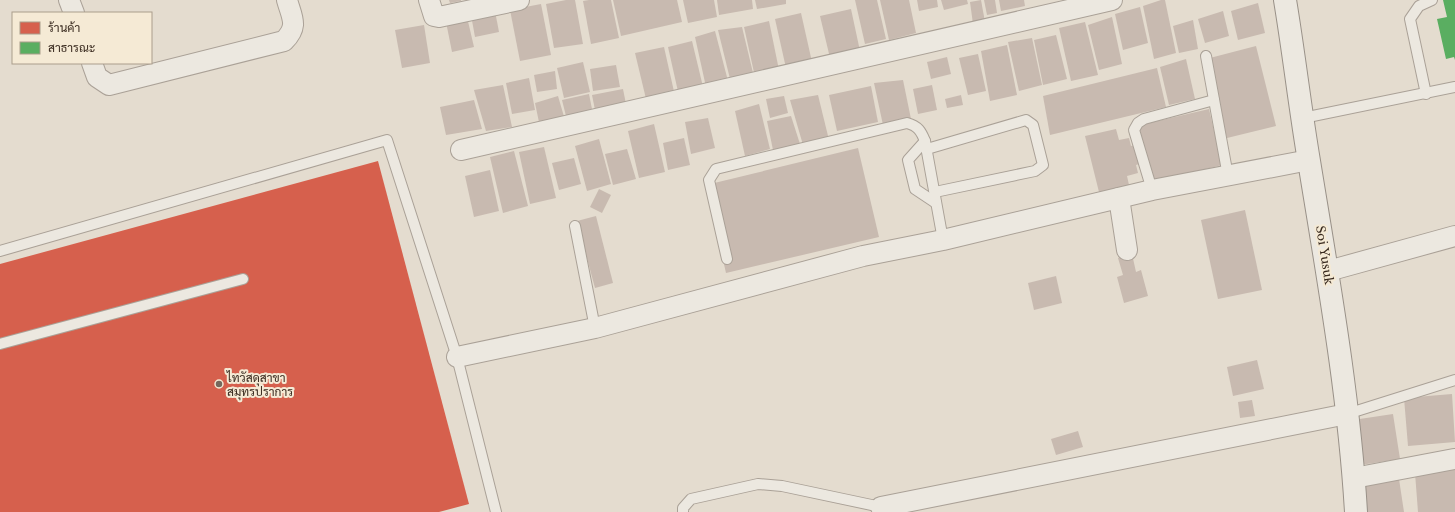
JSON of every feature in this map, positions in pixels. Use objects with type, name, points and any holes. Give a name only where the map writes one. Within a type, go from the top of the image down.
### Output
[{"type":"street","points":[[69,0],[74,12]]},
{"type":"street","points":[[92,64],[97,78],[109,85],[284,41],[291,33],[294,25],[287,0]]},
{"type":"street","points":[[429,0],[432,13],[434,16],[439,17],[519,0]]},
{"type":"street","points":[[462,150],[1112,0]]},
{"type":"street","name":"Soi Yusuk","points":[[1285,0],[1309,160],[1328,271],[1347,414],[1356,512]]},
{"type":"street","points":[[456,357],[595,328],[863,256],[943,240],[1152,190],[1309,160]]},
{"type":"street","points":[[1119,198],[1127,250]]},
{"type":"street","points":[[1328,271],[1455,236]]},
{"type":"street","points":[[881,510],[1347,414]]},
{"type":"street","points":[[1354,478],[1454,459]]},
{"type":"lane","points":[[1426,94],[1410,19],[1419,6],[1432,0]]},
{"type":"lane","points":[[1206,56],[1228,176]]},
{"type":"lane","points":[[1303,118],[1455,87]]},
{"type":"lane","points":[[1152,190],[1134,130],[1135,126],[1144,119],[1214,100]]},
{"type":"lane","points":[[935,192],[1035,171],[1043,166],[1033,125],[1026,120],[926,145],[908,160],[915,189],[936,203]]},
{"type":"lane","points":[[727,259],[709,180],[716,169],[907,123],[914,125],[921,131],[926,145],[943,240]]},
{"type":"lane","points":[[0,251],[387,140],[456,357],[496,512]]},
{"type":"lane","points":[[575,226],[595,328]]},
{"type":"lane","points":[[0,344],[243,279]]},
{"type":"lane","points":[[1347,414],[1455,380]]},
{"type":"lane","points":[[683,512],[683,508],[691,498],[758,484],[782,486],[881,510]]},
{"type":"building: ร้านค้า","name":"ไทวัสดุสาขา สมุทรปราการ","points":[[378,161],[469,504],[439,512],[0,512],[0,264]]},
{"type":"building: สาธารณะ","points":[[1443,0],[1455,0],[1455,60],[1454,57],[1446,59],[1437,19],[1447,17]]},
{"type":"building: อื่นๆ","points":[[449,0],[461,0],[461,1],[450,3]]},
{"type":"building: อื่นๆ","points":[[566,0],[575,0],[583,44],[554,48],[546,4]]},
{"type":"building: อื่นๆ","points":[[611,0],[619,38],[591,44],[583,1]]},
{"type":"building: อื่นๆ","points":[[613,0],[677,0],[682,22],[621,36]]},
{"type":"building: อื่นๆ","points":[[683,0],[714,0],[717,17],[688,23]]},
{"type":"building: อื่นๆ","points":[[717,0],[752,0],[753,9],[719,15]]},
{"type":"building: อื่นๆ","points":[[755,0],[786,0],[786,4],[757,9]]},
{"type":"building: อื่นๆ","points":[[855,0],[877,0],[886,39],[865,44]]},
{"type":"building: อื่นๆ","points":[[880,0],[909,0],[916,33],[889,40]]},
{"type":"building: อื่นๆ","points":[[917,0],[937,0],[938,7],[919,11]]},
{"type":"building: อื่นๆ","points":[[941,0],[967,0],[968,4],[944,10]]},
{"type":"building: อื่นๆ","points":[[981,0],[985,22],[973,24],[970,2]]},
{"type":"building: อื่นๆ","points":[[984,0],[995,0],[997,13],[987,15]]},
{"type":"building: อื่นๆ","points":[[999,0],[1024,0],[1025,6],[1001,11]]},
{"type":"building: อื่นๆ","points":[[1165,0],[1176,53],[1154,59],[1143,6]]},
{"type":"building: อื่นๆ","points":[[1258,3],[1265,33],[1238,40],[1231,11]]},
{"type":"building: อื่นๆ","points":[[541,4],[551,55],[520,61],[510,10]]},
{"type":"building: อื่นๆ","points":[[1140,7],[1148,43],[1123,50],[1115,14]]},
{"type":"building: อื่นๆ","points":[[851,9],[860,51],[830,58],[820,16]]},
{"type":"building: อื่นๆ","points":[[495,11],[499,32],[475,37],[471,15]]},
{"type":"building: อื่นๆ","points":[[1223,11],[1229,36],[1205,43],[1198,19]]},
{"type":"building: อื่นๆ","points":[[801,13],[812,62],[786,68],[775,19]]},
{"type":"building: อื่นๆ","points":[[467,17],[474,47],[452,52],[446,22]]},
{"type":"building: อื่นๆ","points":[[1112,17],[1122,64],[1099,70],[1088,25]]},
{"type":"building: อื่นๆ","points":[[1193,20],[1198,49],[1179,53],[1173,26]]},
{"type":"building: อื่นๆ","points":[[769,21],[779,70],[755,77],[744,27]]},
{"type":"building: อื่นๆ","points":[[1085,22],[1098,75],[1071,81],[1059,28]]},
{"type":"building: อื่นๆ","points":[[424,25],[430,63],[402,68],[395,30]]},
{"type":"building: อื่นๆ","points":[[742,27],[754,77],[731,83],[718,30]]},
{"type":"building: อื่นๆ","points":[[715,31],[728,81],[706,87],[695,37]]},
{"type":"building: อื่นๆ","points":[[1056,35],[1067,79],[1043,85],[1034,40]]},
{"type":"building: อื่นๆ","points":[[1032,38],[1042,85],[1019,91],[1008,42]]},
{"type":"building: อื่นๆ","points":[[692,41],[704,91],[679,96],[668,47]]},
{"type":"building: อื่นๆ","points":[[1007,45],[1017,95],[990,101],[981,51]]},
{"type":"building: อื่นๆ","points":[[1256,46],[1276,126],[1227,138],[1206,59]]},
{"type":"building: อื่นๆ","points":[[664,47],[675,96],[647,103],[635,53]]},
{"type":"building: อื่นๆ","points":[[978,54],[986,91],[968,95],[959,58]]},
{"type":"building: อื่นๆ","points":[[947,57],[951,74],[931,79],[927,62]]},
{"type":"building: อื่นๆ","points":[[1186,59],[1195,99],[1169,105],[1160,67]]},
{"type":"building: อื่นๆ","points":[[583,62],[590,92],[564,98],[557,68]]},
{"type":"building: อื่นๆ","points":[[616,65],[620,87],[593,91],[590,69]]},
{"type":"building: อื่นๆ","points":[[1157,68],[1166,107],[1050,135],[1043,96]]},
{"type":"building: อื่นๆ","points":[[555,71],[557,89],[537,92],[534,75]]},
{"type":"building: อื่นๆ","points":[[529,78],[535,110],[512,114],[506,83]]},
{"type":"building: อื่นๆ","points":[[903,80],[911,119],[883,125],[874,83]]},
{"type":"building: อื่นๆ","points":[[503,85],[512,127],[486,131],[474,90]]},
{"type":"building: อื่นๆ","points":[[932,85],[937,110],[918,114],[913,89]]},
{"type":"building: อื่นๆ","points":[[871,86],[878,122],[837,131],[829,95]]},
{"type":"building: อื่นๆ","points":[[623,89],[627,109],[596,115],[592,95]]},
{"type":"building: อื่นๆ","points":[[589,94],[593,114],[567,120],[562,100]]},
{"type":"building: อื่นๆ","points":[[818,95],[829,140],[803,145],[790,100]]},
{"type":"building: อื่นๆ","points":[[961,95],[963,105],[947,108],[945,99]]},
{"type":"building: อื่นๆ","points":[[558,96],[565,120],[540,127],[535,103]]},
{"type":"building: อื่นๆ","points":[[784,96],[788,113],[770,118],[766,99]]},
{"type":"building: อื่นๆ","points":[[474,100],[482,129],[446,135],[440,107]]},
{"type":"building: อื่นๆ","points":[[759,104],[770,149],[745,156],[735,111]]},
{"type":"building: อื่นๆ","points":[[1209,109],[1222,165],[1146,184],[1132,127]]},
{"type":"building: อื่นๆ","points":[[791,116],[800,144],[773,150],[767,121]]},
{"type":"building: อื่นๆ","points":[[708,118],[715,148],[691,154],[685,122]]},
{"type":"building: อื่นๆ","points":[[654,124],[665,172],[639,178],[628,131]]},
{"type":"building: อื่นๆ","points":[[1116,129],[1119,140],[1129,138],[1131,146],[1135,145],[1139,164],[1136,165],[1138,173],[1127,176],[1129,185],[1099,192],[1085,136]]},
{"type":"building: อื่นๆ","points":[[684,138],[690,165],[668,170],[663,143]]},
{"type":"building: อื่นๆ","points":[[599,139],[611,184],[587,191],[575,146]]},
{"type":"building: อื่นๆ","points":[[544,147],[556,198],[530,204],[519,152]]},
{"type":"building: อื่นๆ","points":[[858,148],[879,237],[726,273],[706,185]]},
{"type":"building: อื่นๆ","points":[[627,149],[636,179],[613,185],[605,154]]},
{"type":"building: อื่นๆ","points":[[514,151],[528,206],[503,213],[490,157]]},
{"type":"building: อื่นๆ","points":[[574,158],[581,184],[559,190],[552,163]]},
{"type":"building: อื่นๆ","points":[[490,170],[499,211],[474,217],[465,176]]},
{"type":"building: อื่นๆ","points":[[599,189],[611,195],[602,213],[590,207]]},
{"type":"building: อื่นๆ","points":[[1245,210],[1262,290],[1218,299],[1201,220]]},
{"type":"building: อื่นๆ","points":[[596,216],[613,283],[595,288],[577,221]]},
{"type":"building: อื่นๆ","points":[[1132,254],[1136,272],[1141,270],[1148,296],[1124,303],[1117,277],[1123,275],[1118,258]]},
{"type":"building: อื่นๆ","points":[[1056,276],[1062,303],[1034,310],[1028,283]]},
{"type":"building: อื่นๆ","points":[[1257,360],[1264,389],[1233,396],[1227,367]]},
{"type":"building: อื่นๆ","points":[[1452,394],[1455,442],[1408,446],[1404,398]]},
{"type":"building: อื่นๆ","points":[[1252,400],[1255,416],[1240,418],[1238,402]]},
{"type":"building: อื่นๆ","points":[[1393,414],[1400,459],[1360,465],[1353,420]]},
{"type":"building: อื่นๆ","points":[[1078,431],[1083,447],[1056,455],[1051,439]]},
{"type":"building: อื่นๆ","points":[[1455,468],[1455,512],[1418,512],[1415,473]]},
{"type":"building: อื่นๆ","points":[[1399,479],[1404,512],[1361,512],[1357,485]]},
{"type":"place","name":"ไทวัสดุสาขา สมุทรปราการ","points":[[219,384]]}]
